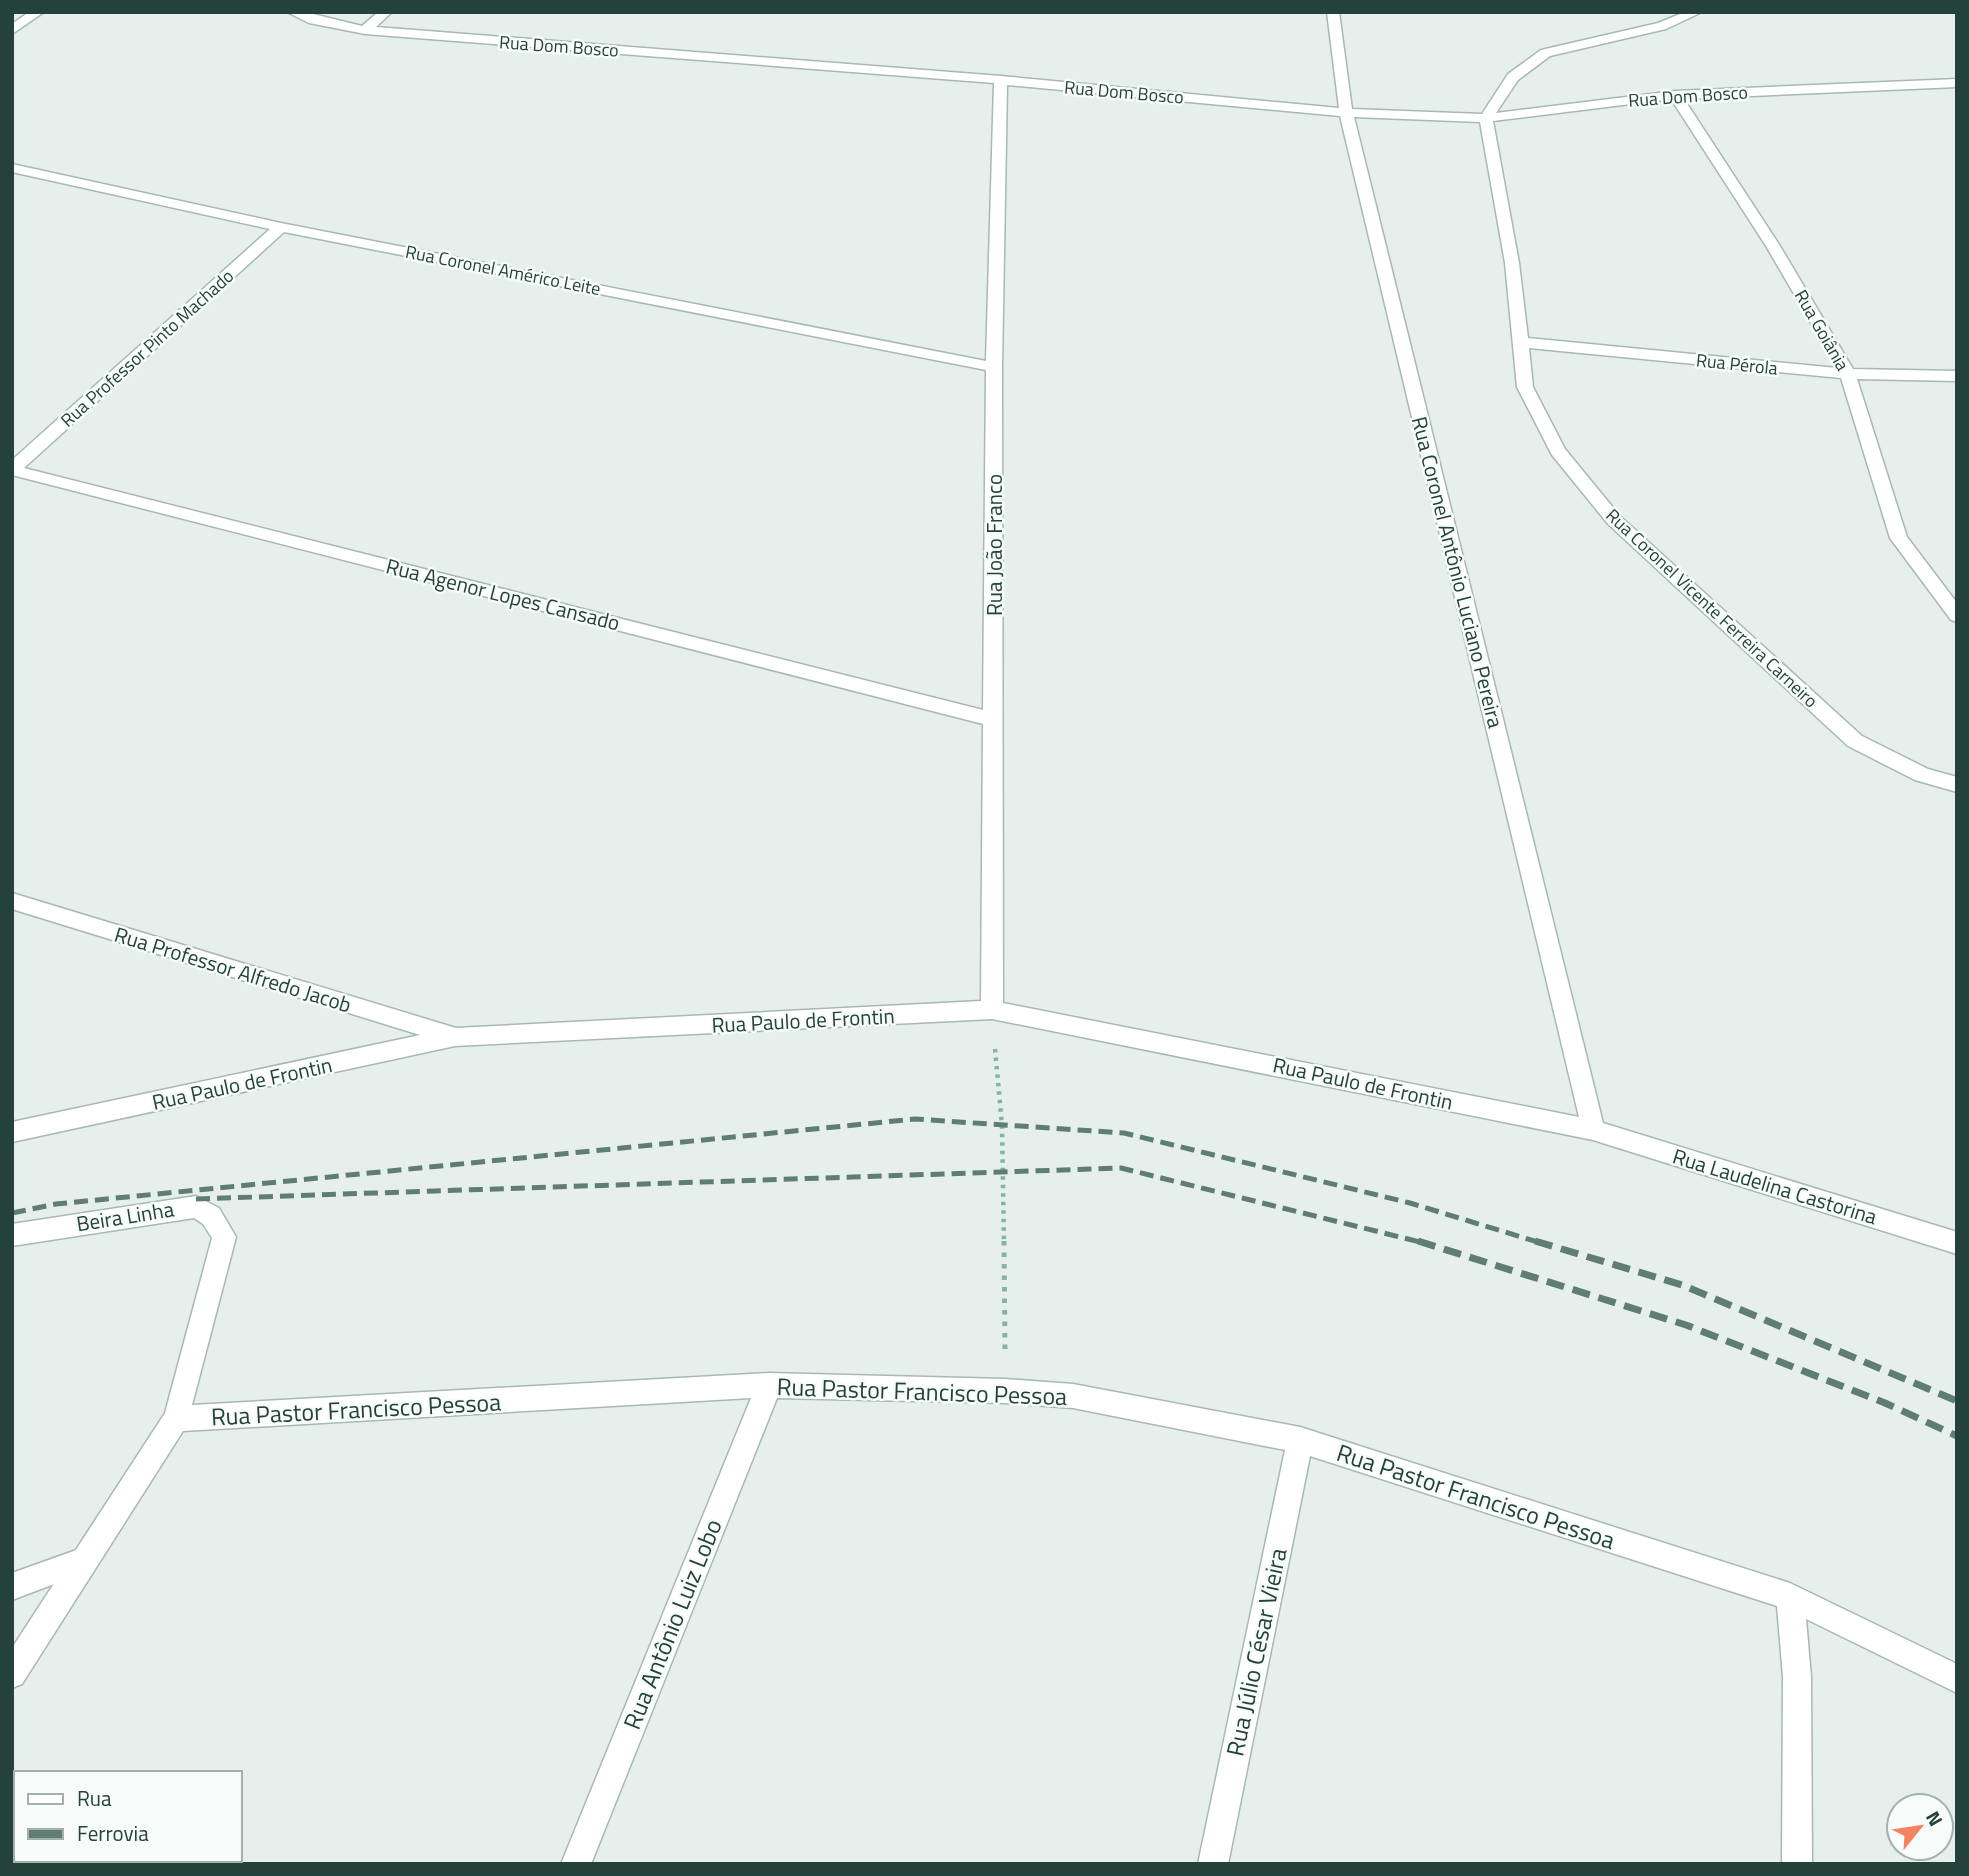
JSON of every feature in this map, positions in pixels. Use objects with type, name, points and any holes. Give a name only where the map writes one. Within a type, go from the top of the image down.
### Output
[{"type":"street","points":[[12,30],[38,12]]},
{"type":"street","name":"Rua Dom Bosco","points":[[293,12],[313,20],[365,30],[1001,80],[1346,113],[1486,118],[1675,94],[1957,83]]},
{"type":"street","points":[[365,30],[386,12]]},
{"type":"street","name":"Rua Coronel Antônio Luciano Pereira","points":[[1333,12],[1346,113],[1593,1130]]},
{"type":"street","points":[[1486,118],[1513,77],[1546,53],[1662,26],[1696,12]]},
{"type":"street","name":"Rua João Franco","points":[[992,1010],[994,367],[1001,80]]},
{"type":"street","name":"Rua Goiânia","points":[[1675,94],[1773,246],[1848,374],[1899,538],[1957,616]]},
{"type":"street","name":"Rua Coronel Vicente Ferreira Carneiro","points":[[1486,118],[1512,263],[1518,342],[1525,387],[1558,451],[1614,520],[1855,741],[1922,775],[1957,785]]},
{"type":"street","name":"Rua Coronel Américo Leite","points":[[12,168],[281,227],[994,367]]},
{"type":"street","name":"Rua Professor Pinto Machado","points":[[12,470],[281,227]]},
{"type":"street","name":"Rua Pérola","points":[[1518,342],[1848,374],[1957,376]]},
{"type":"street","name":"Rua Agenor Lopes Cansado","points":[[12,470],[993,719]]},
{"type":"street","name":"Rua Professor Alfredo Jacob","points":[[12,901],[455,1037]]},
{"type":"street","name":"Rua Paulo de Frontin","points":[[12,1132],[455,1037],[992,1010],[1115,1032],[1593,1130]]},
{"type":"street","name":"Rua Laudelina Castorina","points":[[1593,1130],[1957,1243]]},
{"type":"street","name":"Beira Linha","points":[[12,1235],[196,1207],[211,1216],[224,1237],[176,1419]]},
{"type":"street","name":"Rua Pastor Francisco Pessoa","points":[[176,1419],[769,1385],[1005,1391],[1073,1396],[1300,1440],[1790,1597],[1957,1679]]},
{"type":"street","name":"Rua Antônio Luiz Lobo","points":[[576,1864],[769,1385]]},
{"type":"street","points":[[12,1674],[82,1561],[176,1419]]},
{"type":"street","name":"Rua Júlio César Vieira","points":[[1213,1864],[1300,1440]]},
{"type":"street","points":[[12,1587],[82,1561]]},
{"type":"street","points":[[1790,1597],[1797,1677],[1797,1864]]},
{"type":"path","points":[[997,1072],[1004,1173],[1005,1391]]},
{"type":"railway","points":[[12,1213],[56,1204],[915,1119],[1124,1133],[1410,1203],[1541,1243]]},
{"type":"railway","points":[[196,1199],[1121,1168],[1424,1243]]},
{"type":"railway","points":[[1418,1241],[1686,1325],[1885,1403],[1957,1436]]},
{"type":"railway","points":[[1535,1241],[1682,1285],[1957,1401]]}]
